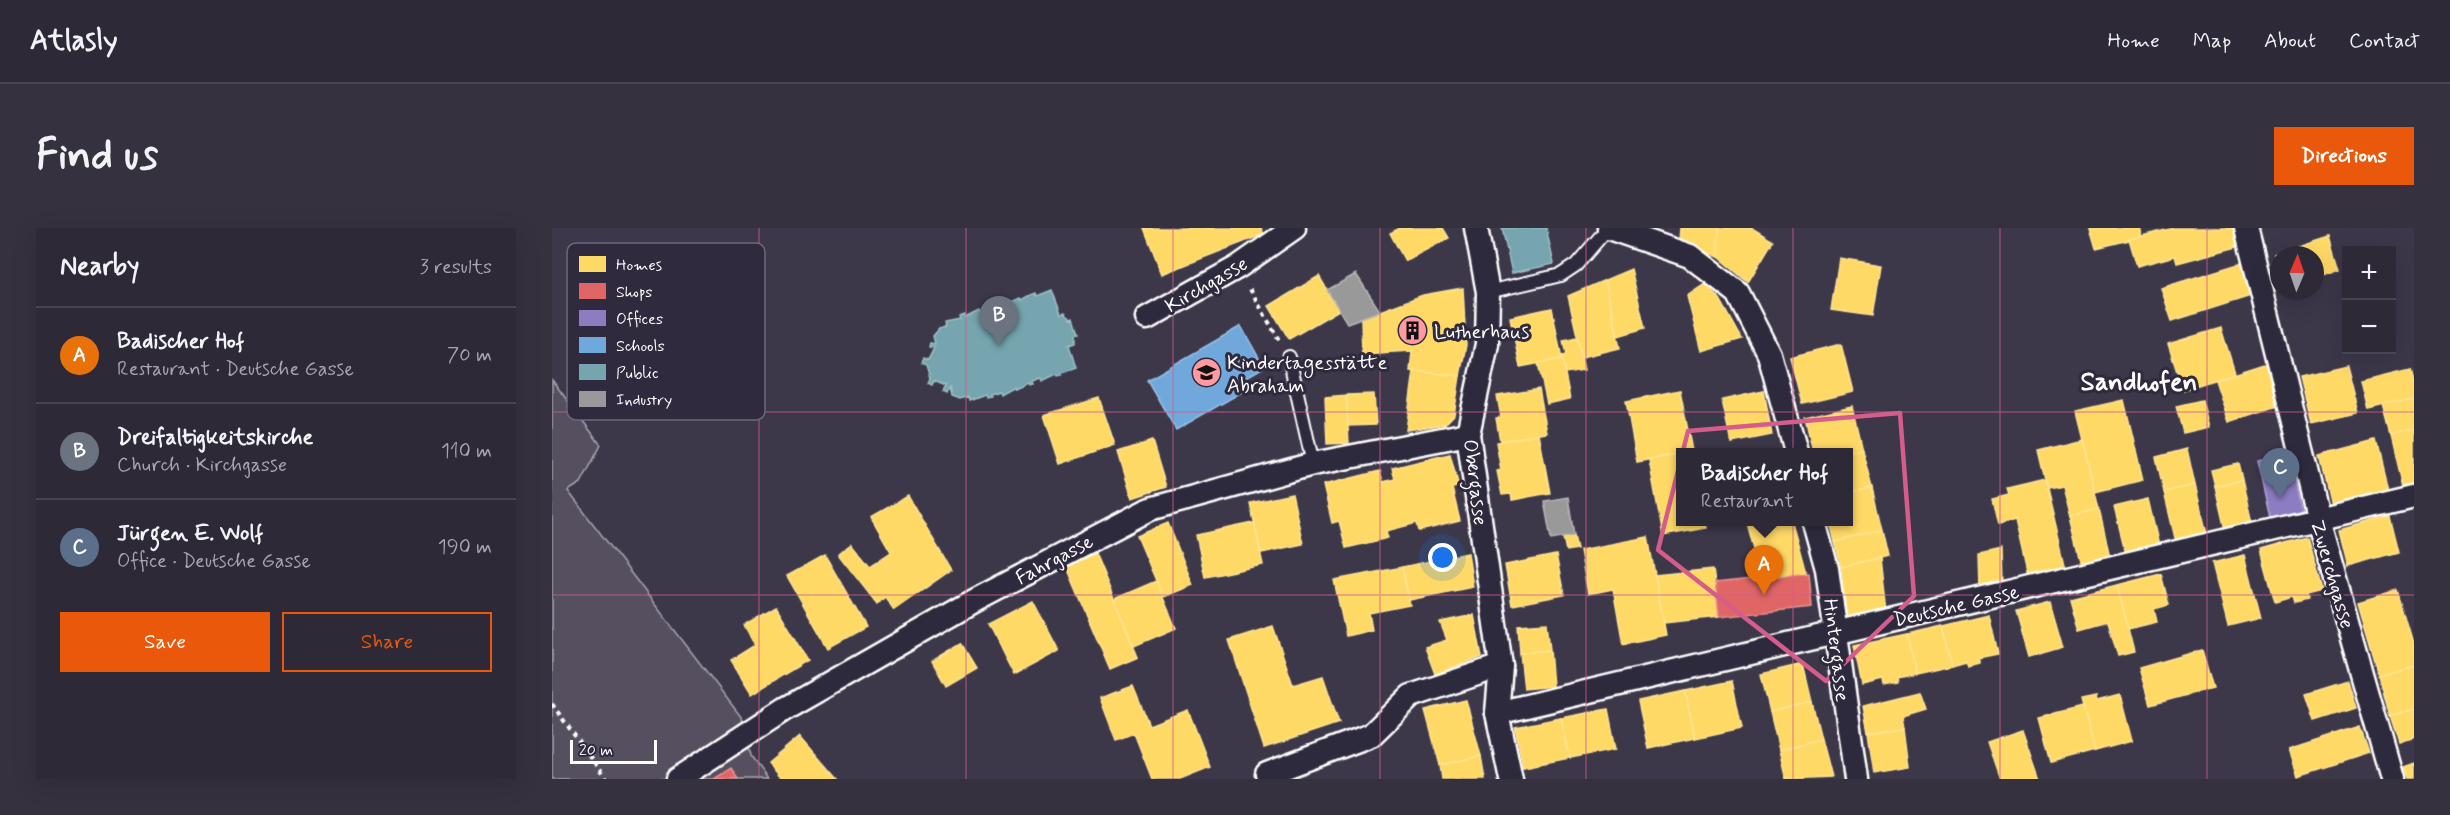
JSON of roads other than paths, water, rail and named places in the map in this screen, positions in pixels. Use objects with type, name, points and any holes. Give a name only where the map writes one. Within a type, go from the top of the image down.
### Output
[{"type":"street","name":"Kirchgasse","points":[[1148,318],[1238,267],[1294,228]]},
{"type":"street","name":"Obergasse","points":[[1476,228],[1488,292],[1487,344],[1468,434],[1501,666],[1497,713],[1510,779]]},
{"type":"street","points":[[1609,228],[1690,256],[1738,293],[1769,354],[1795,448]]},
{"type":"street","name":"Zwerchgasse","points":[[2246,228],[2318,519],[2392,779]]},
{"type":"street","name":"Fahrgasse","points":[[678,779],[785,709],[895,646],[974,601],[1150,509],[1313,464],[1468,434]]},
{"type":"street","name":"Deutsche Gasse","points":[[1497,713],[2414,496]]},
{"type":"street","name":"Hintergasse","points":[[1815,526],[1827,569],[1834,634],[1856,779]]},
{"type":"street","points":[[1267,774],[1371,735],[1411,696],[1501,666]]},
{"type":"lane","points":[[1488,292],[1561,274],[1576,265],[1609,228]]},
{"type":"lane","points":[[1289,357],[1313,464]]},
{"type":"place","name":"Lutherhaus","points":[[1413,331]]},
{"type":"place","name":"Dreifaltigkeitskirche","points":[[999,346]]},
{"type":"place","name":"Kindertagesstätte Abraham","points":[[1206,373]]},
{"type":"place","name":"Jürgen E. Wolf","points":[[2280,498]]},
{"type":"place","name":"Badischer Hof","points":[[1764,595]]},
{"type":"district","name":"Sandhofen","points":[[2139,381]]}]
